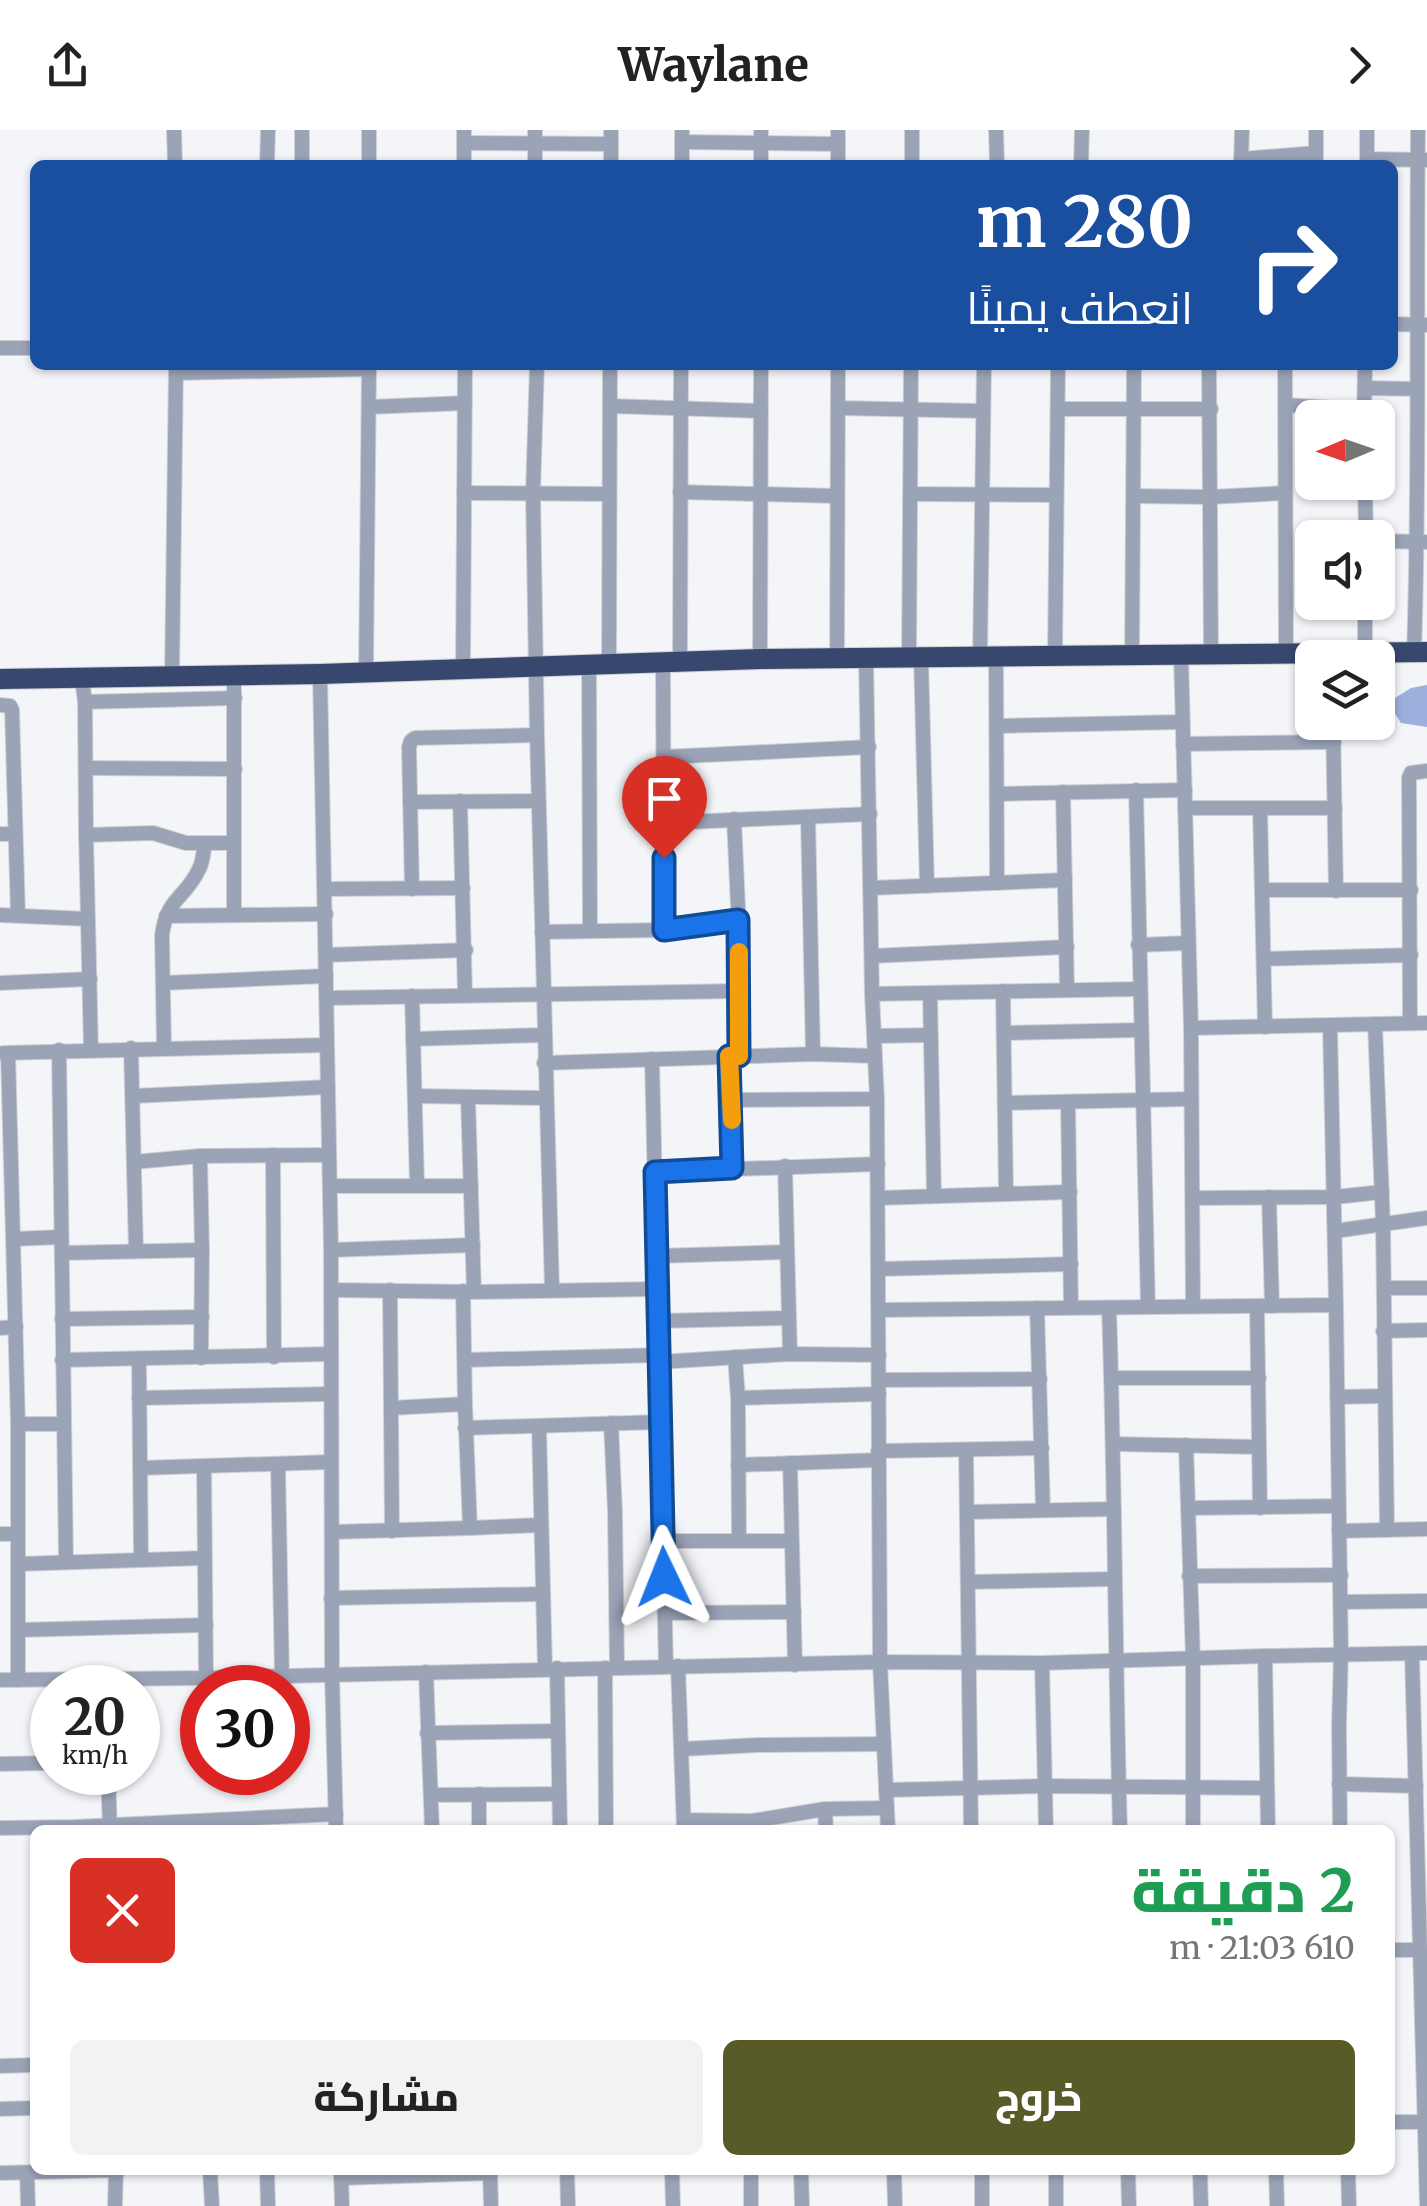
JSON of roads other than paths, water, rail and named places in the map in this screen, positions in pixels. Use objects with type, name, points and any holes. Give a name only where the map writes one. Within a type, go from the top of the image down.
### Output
[{"type":"highway","points":[[1395,652],[1421,652]]},
{"type":"highway","points":[[0,679],[320,674],[760,659],[1295,654]]},
{"type":"street","points":[[174,130],[175,160]]},
{"type":"street","points":[[266,160],[268,130]]},
{"type":"street","points":[[302,130],[302,160]]},
{"type":"street","points":[[369,130],[369,160]]},
{"type":"street","points":[[912,130],[912,160]]},
{"type":"street","points":[[996,130],[996,160]]},
{"type":"street","points":[[1081,160],[1082,130]]},
{"type":"street","points":[[1242,130],[1242,160]]},
{"type":"street","points":[[1316,130],[1316,159]]},
{"type":"street","points":[[1366,160],[1367,130]]},
{"type":"street","points":[[1418,130],[1422,160],[1421,325],[1416,388],[1422,542],[1421,652]]},
{"type":"street","points":[[464,136],[611,137]]},
{"type":"street","points":[[682,136],[838,137]]},
{"type":"street","points":[[0,348],[30,348]]},
{"type":"street","points":[[172,677],[176,370]]},
{"type":"street","points":[[366,672],[369,370]]},
{"type":"street","points":[[462,668],[464,370]]},
{"type":"street","points":[[536,370],[533,492],[538,801],[552,1289]]},
{"type":"street","points":[[590,930],[610,370]]},
{"type":"street","points":[[664,930],[664,758],[680,492],[681,370]]},
{"type":"street","points":[[760,659],[761,370]]},
{"type":"street","points":[[837,658],[838,370]]},
{"type":"street","points":[[912,370],[911,494],[927,886]]},
{"type":"street","points":[[984,370],[983,495],[988,656],[998,726],[998,882]]},
{"type":"street","points":[[1056,656],[1058,370]]},
{"type":"street","points":[[1132,656],[1134,370]]},
{"type":"street","points":[[1210,370],[1211,654]]},
{"type":"street","points":[[1286,370],[1286,654]]},
{"type":"street","points":[[1365,370],[1365,400]]},
{"type":"street","points":[[1365,388],[1416,388]]},
{"type":"street","points":[[369,406],[464,402]]},
{"type":"street","points":[[1286,405],[1295,406]]},
{"type":"street","points":[[610,406],[761,411]]},
{"type":"street","points":[[838,408],[983,412]]},
{"type":"street","points":[[1058,409],[1211,409]]},
{"type":"street","points":[[680,492],[836,496]]},
{"type":"street","points":[[464,493],[608,494]]},
{"type":"street","points":[[1134,496],[1284,493]]},
{"type":"street","points":[[911,494],[1056,496]]},
{"type":"street","points":[[1395,541],[1422,542]]},
{"type":"street","points":[[1181,655],[1191,1028],[1193,1306]]},
{"type":"street","points":[[866,658],[878,1164],[880,1662],[888,1825]]},
{"type":"street","points":[[234,674],[234,914]]},
{"type":"street","points":[[200,1825],[336,1822],[331,1598],[332,1250],[320,674]]},
{"type":"street","points":[[82,678],[86,702],[91,1050]]},
{"type":"street","points":[[86,702],[235,698]]},
{"type":"street","points":[[0,705],[9,705],[12,710],[7,769],[8,834],[18,915]]},
{"type":"street","points":[[998,726],[1182,722]]},
{"type":"street","points":[[412,889],[411,741],[537,736]]},
{"type":"street","points":[[1183,744],[1334,742],[1336,891]]},
{"type":"street","points":[[664,758],[868,747]]},
{"type":"street","points":[[86,768],[235,769]]},
{"type":"street","points":[[1410,1023],[1410,774],[1427,771]]},
{"type":"street","points":[[1136,790],[1148,1308]]},
{"type":"street","points":[[998,794],[1185,790]]},
{"type":"street","points":[[1063,792],[1068,990]]},
{"type":"street","points":[[460,801],[466,995]]},
{"type":"street","points":[[410,802],[538,801]]},
{"type":"street","points":[[1185,808],[1334,808]]},
{"type":"street","points":[[1260,808],[1265,1028]]},
{"type":"street","points":[[1409,810],[1427,809]]},
{"type":"street","points":[[664,823],[870,814]]},
{"type":"street","points":[[808,817],[813,1054]]},
{"type":"street","points":[[732,1168],[739,991],[734,819]]},
{"type":"street","points":[[86,835],[153,833],[186,843],[233,843]]},
{"type":"street","points":[[164,1048],[162,935],[169,908],[200,868],[205,844]]},
{"type":"street","points":[[871,888],[1065,880]]},
{"type":"street","points":[[325,888],[463,888]]},
{"type":"street","points":[[1263,890],[1411,890]]},
{"type":"street","points":[[166,916],[326,914]]},
{"type":"street","points":[[0,915],[88,919]]},
{"type":"street","points":[[542,932],[664,930],[738,920]]},
{"type":"street","points":[[1138,945],[1188,943]]},
{"type":"street","points":[[872,956],[1066,947]]},
{"type":"street","points":[[326,955],[466,950]]},
{"type":"street","points":[[1264,958],[1412,955]]},
{"type":"street","points":[[163,982],[326,976]]},
{"type":"street","points":[[0,983],[90,979]]},
{"type":"street","points":[[872,994],[1139,988]]},
{"type":"street","points":[[327,998],[739,991]]},
{"type":"street","points":[[1004,991],[1006,1194]]},
{"type":"street","points":[[930,993],[934,1196]]},
{"type":"street","points":[[412,996],[417,1185]]},
{"type":"street","points":[[1191,1028],[1427,1023]]},
{"type":"street","points":[[1376,1024],[1387,1530]]},
{"type":"street","points":[[1330,1026],[1341,1602],[1340,1825]]},
{"type":"street","points":[[1005,1034],[1140,1030]]},
{"type":"street","points":[[413,1039],[544,1035]]},
{"type":"street","points":[[875,1036],[930,1035]]},
{"type":"street","points":[[18,1680],[16,1328],[14,1239],[6,1216],[4,1053],[327,1045]]},
{"type":"street","points":[[132,1048],[136,1251]]},
{"type":"street","points":[[59,1050],[66,1561]]},
{"type":"street","points":[[544,1062],[813,1054],[875,1056]]},
{"type":"street","points":[[652,1060],[665,1613],[682,1748],[684,1825],[752,1825],[825,1810],[887,1808]]},
{"type":"street","points":[[133,1096],[328,1087]]},
{"type":"street","points":[[415,1096],[545,1098]]},
{"type":"street","points":[[468,1098],[473,1245],[464,1404],[470,1528]]},
{"type":"street","points":[[732,1100],[877,1099]]},
{"type":"street","points":[[1005,1103],[1191,1099]]},
{"type":"street","points":[[1068,1102],[1071,1308]]},
{"type":"street","points":[[274,1154],[274,1357]]},
{"type":"street","points":[[134,1162],[200,1156],[329,1155]]},
{"type":"street","points":[[200,1156],[201,1358]]},
{"type":"street","points":[[655,1172],[878,1164]]},
{"type":"street","points":[[785,1166],[790,1354]]},
{"type":"street","points":[[330,1186],[470,1186]]},
{"type":"street","points":[[878,1198],[1070,1192]]},
{"type":"street","points":[[1194,1198],[1382,1192]]},
{"type":"street","points":[[1260,1508],[1259,1378],[1269,1198]]},
{"type":"street","points":[[1335,1231],[1427,1218]]},
{"type":"street","points":[[14,1239],[61,1236]]},
{"type":"street","points":[[332,1250],[473,1245]]},
{"type":"street","points":[[62,1254],[202,1250]]},
{"type":"street","points":[[657,1256],[787,1252]]},
{"type":"street","points":[[879,1269],[1071,1264]]},
{"type":"street","points":[[1384,1288],[1427,1288]]},
{"type":"street","points":[[331,1290],[657,1290]]},
{"type":"street","points":[[390,1290],[392,1531]]},
{"type":"street","points":[[879,1310],[1336,1305]]},
{"type":"street","points":[[1037,1308],[1043,1510]]},
{"type":"street","points":[[1109,1308],[1120,1825]]},
{"type":"street","points":[[62,1319],[202,1317]]},
{"type":"street","points":[[658,1321],[789,1318]]},
{"type":"street","points":[[0,1328],[16,1328]]},
{"type":"street","points":[[1383,1331],[1427,1330]]},
{"type":"street","points":[[62,1360],[330,1354]]},
{"type":"street","points":[[735,1356],[739,1541]]},
{"type":"street","points":[[465,1360],[879,1356]]},
{"type":"street","points":[[139,1359],[142,1560]]},
{"type":"street","points":[[1112,1378],[1259,1378]]},
{"type":"street","points":[[738,1398],[1040,1379]]},
{"type":"street","points":[[139,1398],[330,1394]]},
{"type":"street","points":[[1337,1397],[1384,1396]]},
{"type":"street","points":[[392,1408],[464,1404]]},
{"type":"street","points":[[466,1428],[660,1422]]},
{"type":"street","points":[[18,1424],[63,1424]]},
{"type":"street","points":[[606,1825],[611,1424]]},
{"type":"street","points":[[539,1426],[542,1594],[558,1730],[560,1825]]},
{"type":"street","points":[[1114,1444],[1259,1447]]},
{"type":"street","points":[[1186,1445],[1193,1658],[1193,1825]]},
{"type":"street","points":[[738,1465],[1042,1448]]},
{"type":"street","points":[[966,1450],[971,1825]]},
{"type":"street","points":[[140,1468],[331,1462]]},
{"type":"street","points":[[790,1462],[795,1665]]},
{"type":"street","points":[[278,1464],[282,1665]]},
{"type":"street","points":[[204,1466],[206,1665]]},
{"type":"street","points":[[1188,1508],[1338,1506]]},
{"type":"street","points":[[968,1512],[1114,1509]]},
{"type":"street","points":[[332,1532],[540,1525]]},
{"type":"street","points":[[1339,1531],[1427,1529]]},
{"type":"street","points":[[0,1534],[18,1534]]},
{"type":"street","points":[[663,1541],[791,1541]]},
{"type":"street","points":[[18,1564],[204,1558]]},
{"type":"street","points":[[1189,1576],[1340,1574]]},
{"type":"street","points":[[969,1582],[1114,1579]]},
{"type":"street","points":[[331,1598],[542,1594]]},
{"type":"street","points":[[1341,1602],[1427,1601]]},
{"type":"street","points":[[0,1604],[18,1604]]},
{"type":"street","points":[[665,1613],[794,1612]]},
{"type":"street","points":[[18,1630],[206,1625]]},
{"type":"street","points":[[310,1675],[1420,1654],[1421,1733],[1416,1786],[1423,1887],[1419,1950],[1426,2206]]},
{"type":"street","points":[[1264,1656],[1268,1825]]},
{"type":"street","points":[[1042,1663],[1046,1825]]},
{"type":"street","points":[[426,1672],[432,1825]]},
{"type":"street","points":[[0,1680],[30,1681]]},
{"type":"street","points":[[427,1732],[558,1730]]},
{"type":"street","points":[[682,1748],[884,1744]]},
{"type":"street","points":[[0,1764],[30,1763]]},
{"type":"street","points":[[1339,1784],[1416,1786]]},
{"type":"street","points":[[886,1790],[1044,1786],[1267,1788]]},
{"type":"street","points":[[479,1794],[479,1825]]},
{"type":"street","points":[[431,1796],[559,1794]]},
{"type":"street","points":[[109,1795],[110,1825]]},
{"type":"street","points":[[825,1810],[826,1825]]},
{"type":"street","points":[[0,1828],[30,1829]]},
{"type":"street","points":[[1395,1950],[1419,1950]]},
{"type":"street","points":[[0,2066],[30,2065]]},
{"type":"street","points":[[0,2109],[30,2108]]},
{"type":"street","points":[[1395,2122],[1426,2122]]},
{"type":"street","points":[[0,2173],[30,2173]]},
{"type":"street","points":[[27,2173],[28,2206]]},
{"type":"street","points":[[115,2206],[117,2175]]},
{"type":"street","points":[[210,2175],[212,2206]]},
{"type":"street","points":[[267,2175],[268,2206]]},
{"type":"street","points":[[341,2175],[342,2206]]},
{"type":"street","points":[[490,2175],[491,2206]]},
{"type":"street","points":[[567,2175],[568,2206]]},
{"type":"street","points":[[672,2175],[673,2206]]},
{"type":"street","points":[[750,2175],[752,2206]]},
{"type":"street","points":[[801,2175],[802,2206]]},
{"type":"street","points":[[894,2175],[896,2206]]},
{"type":"street","points":[[982,2175],[982,2206]]},
{"type":"street","points":[[1056,2175],[1056,2206]]},
{"type":"street","points":[[1128,2175],[1129,2206]]},
{"type":"street","points":[[1200,2175],[1201,2206]]},
{"type":"street","points":[[1276,2175],[1277,2206]]},
{"type":"street","points":[[1348,2175],[1349,2206]]},
{"type":"water","points":[[1427,685],[1427,727],[1401,723],[1395,714],[1395,698],[1411,688]]}]
